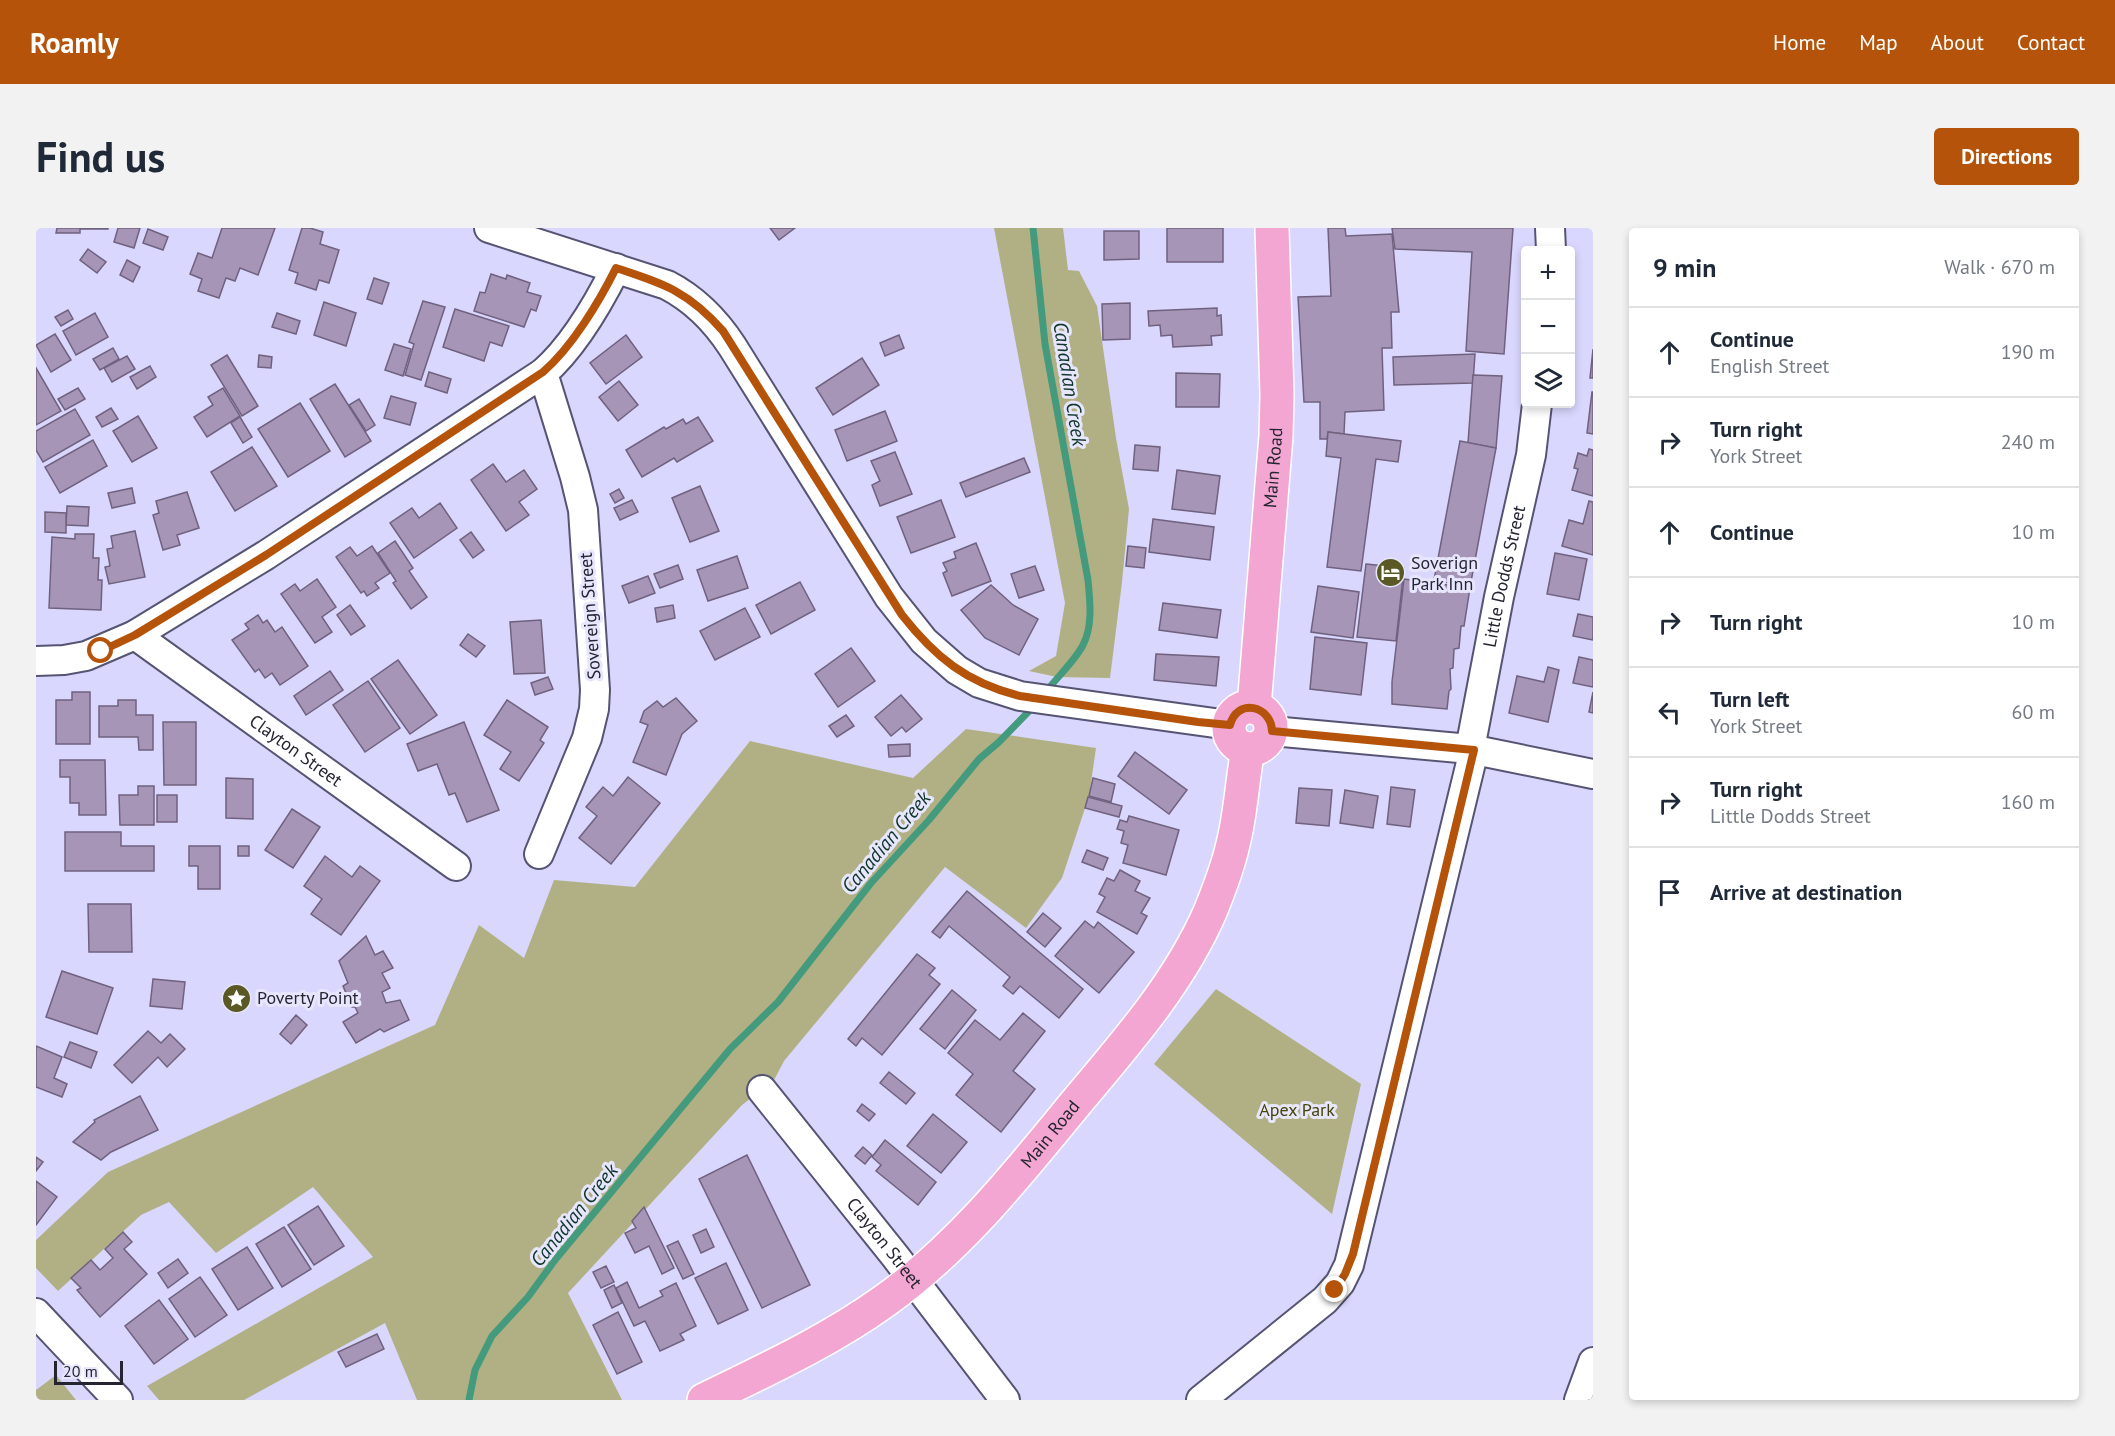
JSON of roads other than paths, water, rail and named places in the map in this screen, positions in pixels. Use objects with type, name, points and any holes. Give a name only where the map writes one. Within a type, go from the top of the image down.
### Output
[{"type":"main road","name":"Main Road","points":[[704,1400],[821,1341],[884,1301],[946,1249],[1008,1184],[1130,1038],[1179,971],[1203,927],[1233,844],[1251,728],[1276,436],[1277,394],[1272,228]]},
{"type":"street","points":[[489,228],[616,268],[678,291],[707,314],[732,345],[889,597],[914,631],[933,651],[967,676],[992,688],[1020,696],[1198,722],[1472,749],[1593,774]]},
{"type":"street","points":[[1550,228],[1551,246]]},
{"type":"street","points":[[36,661],[86,656],[135,635],[285,542],[543,372],[557,359],[589,316],[616,268]]},
{"type":"street","name":"Sovereign Street","points":[[539,854],[587,738],[594,709],[595,690],[583,510],[543,372]]},
{"type":"street","name":"Little Dodds Street","points":[[1201,1400],[1325,1300],[1340,1283],[1349,1265],[1472,749],[1500,589],[1531,455],[1537,408]]},
{"type":"street","name":"Clayton Street","points":[[135,635],[456,866]]},
{"type":"street","name":"Clayton Street","points":[[762,1090],[1005,1400]]},
{"type":"street","points":[[36,1313],[118,1400]]},
{"type":"street","points":[[1578,1400],[1593,1362]]},
{"type":"waterway","name":"Canadian Creek","points":[[1033,228],[1045,344],[1088,580],[1090,605],[1090,622],[1083,645],[1045,693]]},
{"type":"waterway","name":"Canadian Creek","points":[[469,1400],[475,1370],[492,1336],[528,1297],[555,1260],[730,1049],[778,1002],[871,883],[929,820],[979,759],[1034,706]]},
{"type":"place","name":"Soverign Park Inn","points":[[1390,573]]},
{"type":"place","name":"Poverty Point","points":[[236,998]]},
{"type":"park label","name":"Apex Park","points":[[1297,1110]]}]
